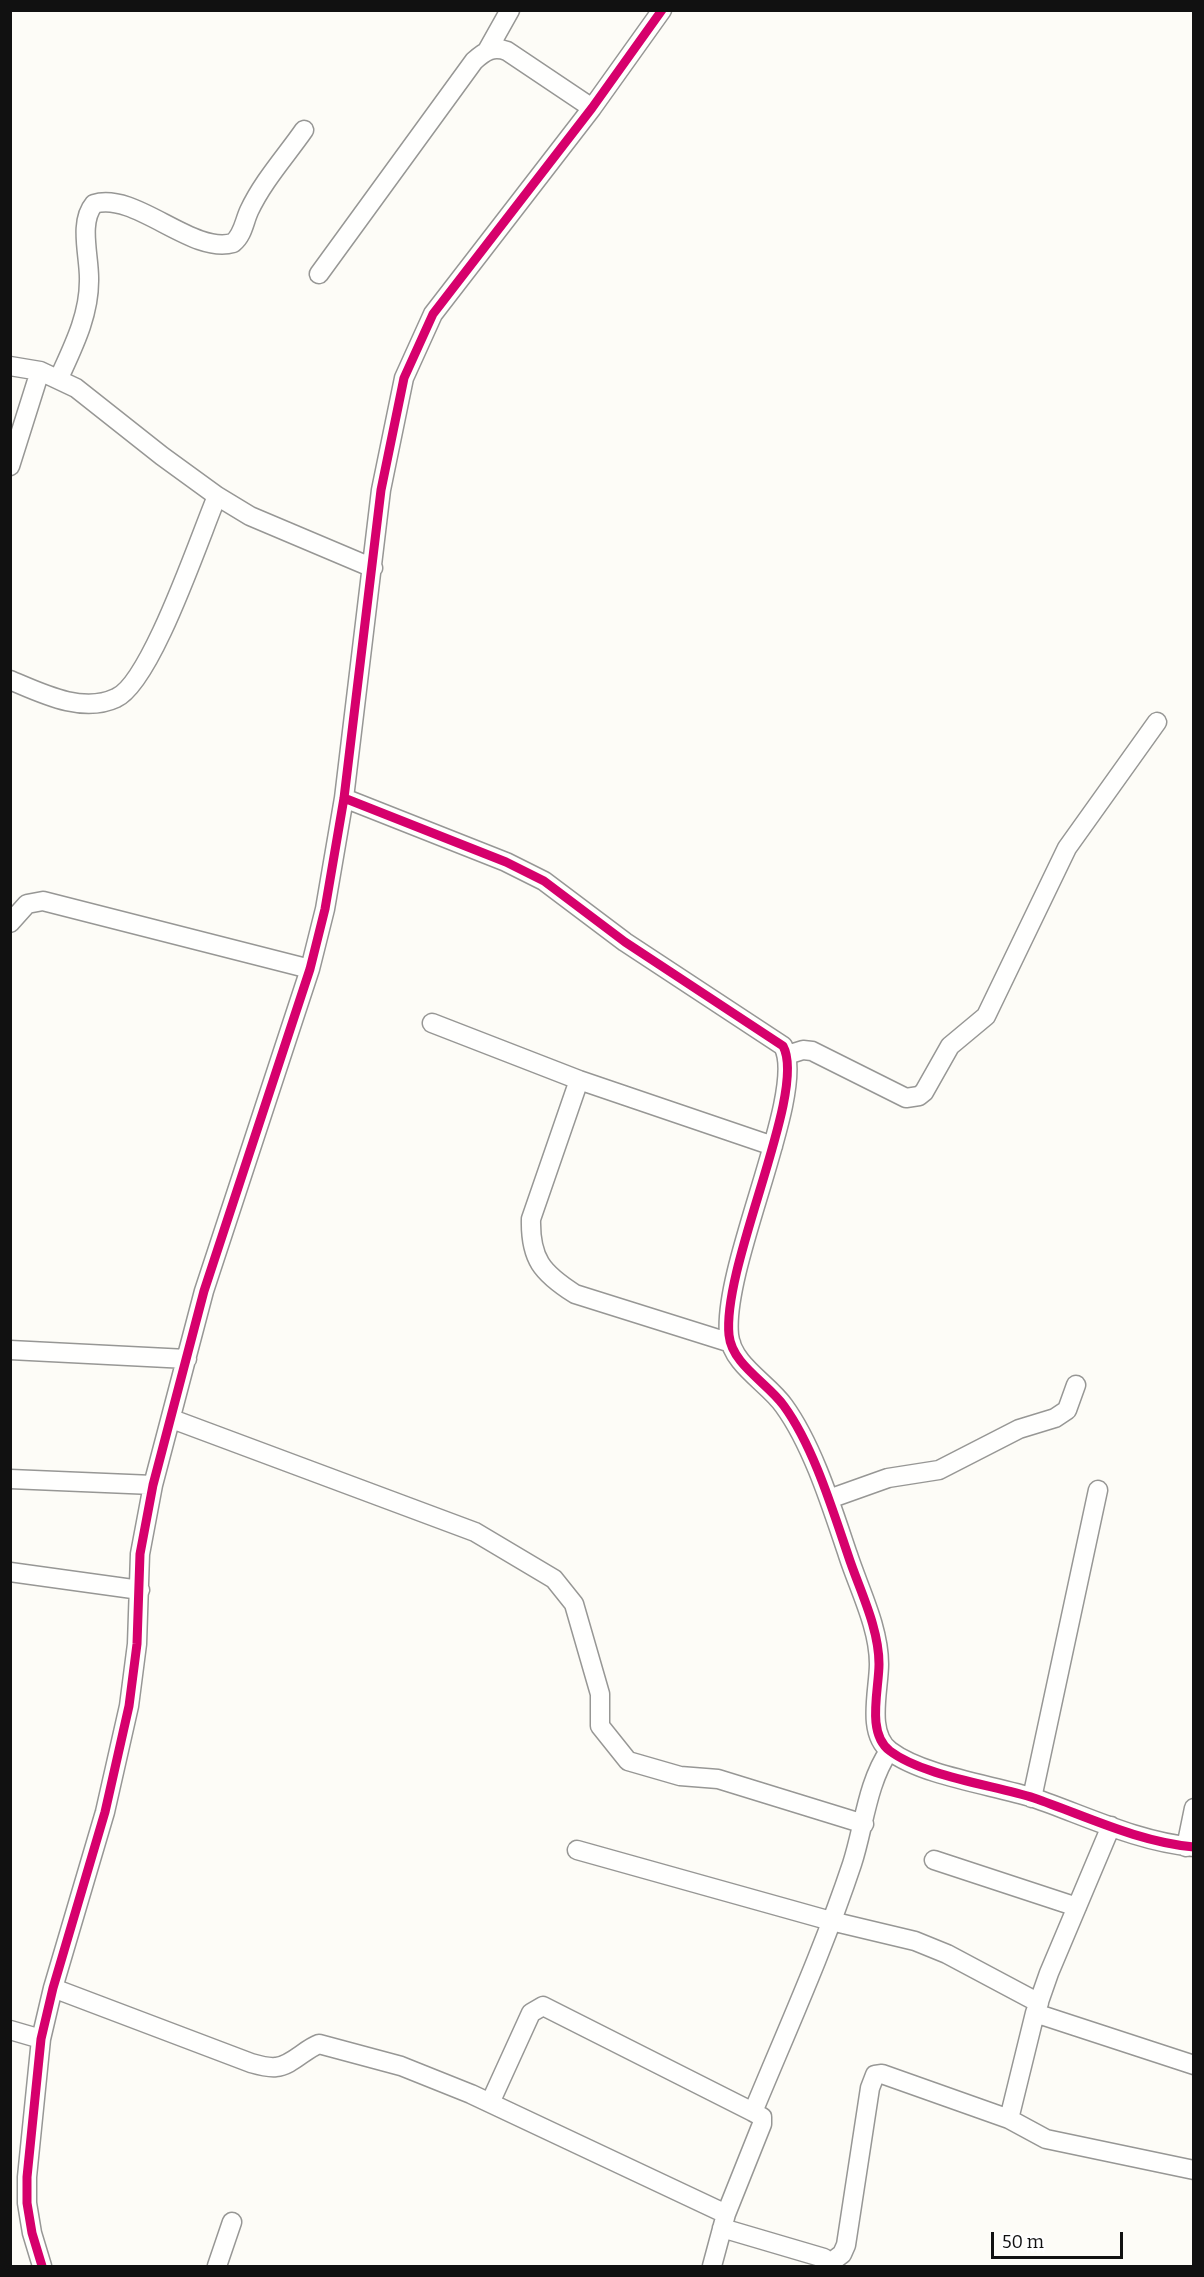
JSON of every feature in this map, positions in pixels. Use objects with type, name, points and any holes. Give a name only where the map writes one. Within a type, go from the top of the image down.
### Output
[{"type":"street","points":[[319,274],[474,62],[487,51],[510,10]]},
{"type":"street","points":[[42,2266],[32,2233],[27,2203],[27,2177],[41,2039],[53,1988],[105,1812],[129,1706],[138,1644],[140,1554],[153,1485],[188,1359],[204,1291],[310,969],[325,909],[344,798],[381,490],[404,378],[433,314],[592,108],[662,10]]},
{"type":"street","points":[[487,51],[500,49],[507,51],[592,108]]},
{"type":"street","points":[[59,378],[75,344],[88,303],[90,282],[86,222],[89,210],[94,204],[114,201],[203,240],[221,245],[233,243],[240,235],[248,212],[264,184],[304,130]]},
{"type":"street","points":[[10,366],[40,371],[76,388],[217,495],[250,516],[373,568]]},
{"type":"street","points":[[10,466],[40,371]]},
{"type":"street","points":[[10,680],[50,697],[89,703],[117,698],[130,688],[151,656],[217,495]]},
{"type":"street","points":[[787,1054],[803,1050],[812,1051],[906,1098],[913,1098],[924,1092],[950,1046],[986,1016],[1067,848],[1157,722]]},
{"type":"street","points":[[344,798],[525,870],[544,881],[625,942],[774,1038],[787,1054],[788,1080],[773,1146],[737,1262],[730,1314],[731,1343],[738,1359],[775,1393],[787,1410],[829,1499],[877,1644],[876,1723],[881,1741],[889,1751],[909,1762],[939,1772],[1032,1798],[1111,1826],[1190,1847],[1194,1808]]},
{"type":"street","points":[[10,923],[27,904],[43,901],[310,969]]},
{"type":"street","points":[[432,1023],[579,1080],[773,1146]]},
{"type":"street","points":[[579,1080],[531,1219],[531,1242],[538,1262],[552,1279],[575,1294],[731,1343]]},
{"type":"street","points":[[10,1350],[188,1359]]},
{"type":"street","points":[[829,1499],[888,1478],[939,1470],[1019,1429],[1055,1418],[1067,1410],[1076,1384]]},
{"type":"street","points":[[172,1419],[476,1532],[554,1579],[574,1604],[600,1694],[600,1726],[628,1761],[680,1776],[718,1779],[864,1824]]},
{"type":"street","points":[[10,1479],[153,1485]]},
{"type":"street","points":[[1032,1798],[1098,1490]]},
{"type":"street","points":[[10,1572],[140,1590]]},
{"type":"street","points":[[753,2112],[831,1921],[864,1824],[879,1766],[889,1751]]},
{"type":"street","points":[[1009,2119],[1037,2008],[1111,1826]]},
{"type":"street","points":[[577,1850],[831,1921],[915,1941],[947,1954],[1037,2008],[1194,2065]]},
{"type":"street","points":[[934,1860],[1077,1907]]},
{"type":"street","points":[[53,1988],[251,2063],[275,2068],[319,2044],[401,2066],[490,2103],[724,2221],[824,2258],[830,2265],[842,2254],[846,2245],[870,2088],[875,2075],[882,2074],[1009,2119],[1046,2139],[1194,2170]]},
{"type":"street","points":[[490,2103],[531,2013],[543,2006],[762,2117],[762,2124],[724,2221],[712,2266]]},
{"type":"street","points":[[10,2030],[41,2039]]},
{"type":"street","points":[[217,2266],[232,2222]]},
{"type":"cycle path","points":[[42,2266],[32,2233],[27,2203],[27,2177],[41,2039],[53,1988],[105,1812],[129,1706],[137,1644],[140,1554],[153,1485],[204,1291],[310,969],[325,909],[344,798],[381,490],[404,378],[433,314],[592,108],[662,10]]},
{"type":"cycle path","points":[[344,798],[506,862],[544,881],[625,942],[783,1046],[788,1068],[784,1100],[738,1266],[730,1304],[729,1335],[737,1356],[784,1406],[813,1458],[868,1608],[876,1636],[879,1664],[876,1722],[883,1743],[890,1751],[904,1760],[921,1767],[1034,1798],[1132,1834],[1194,1847]]}]
